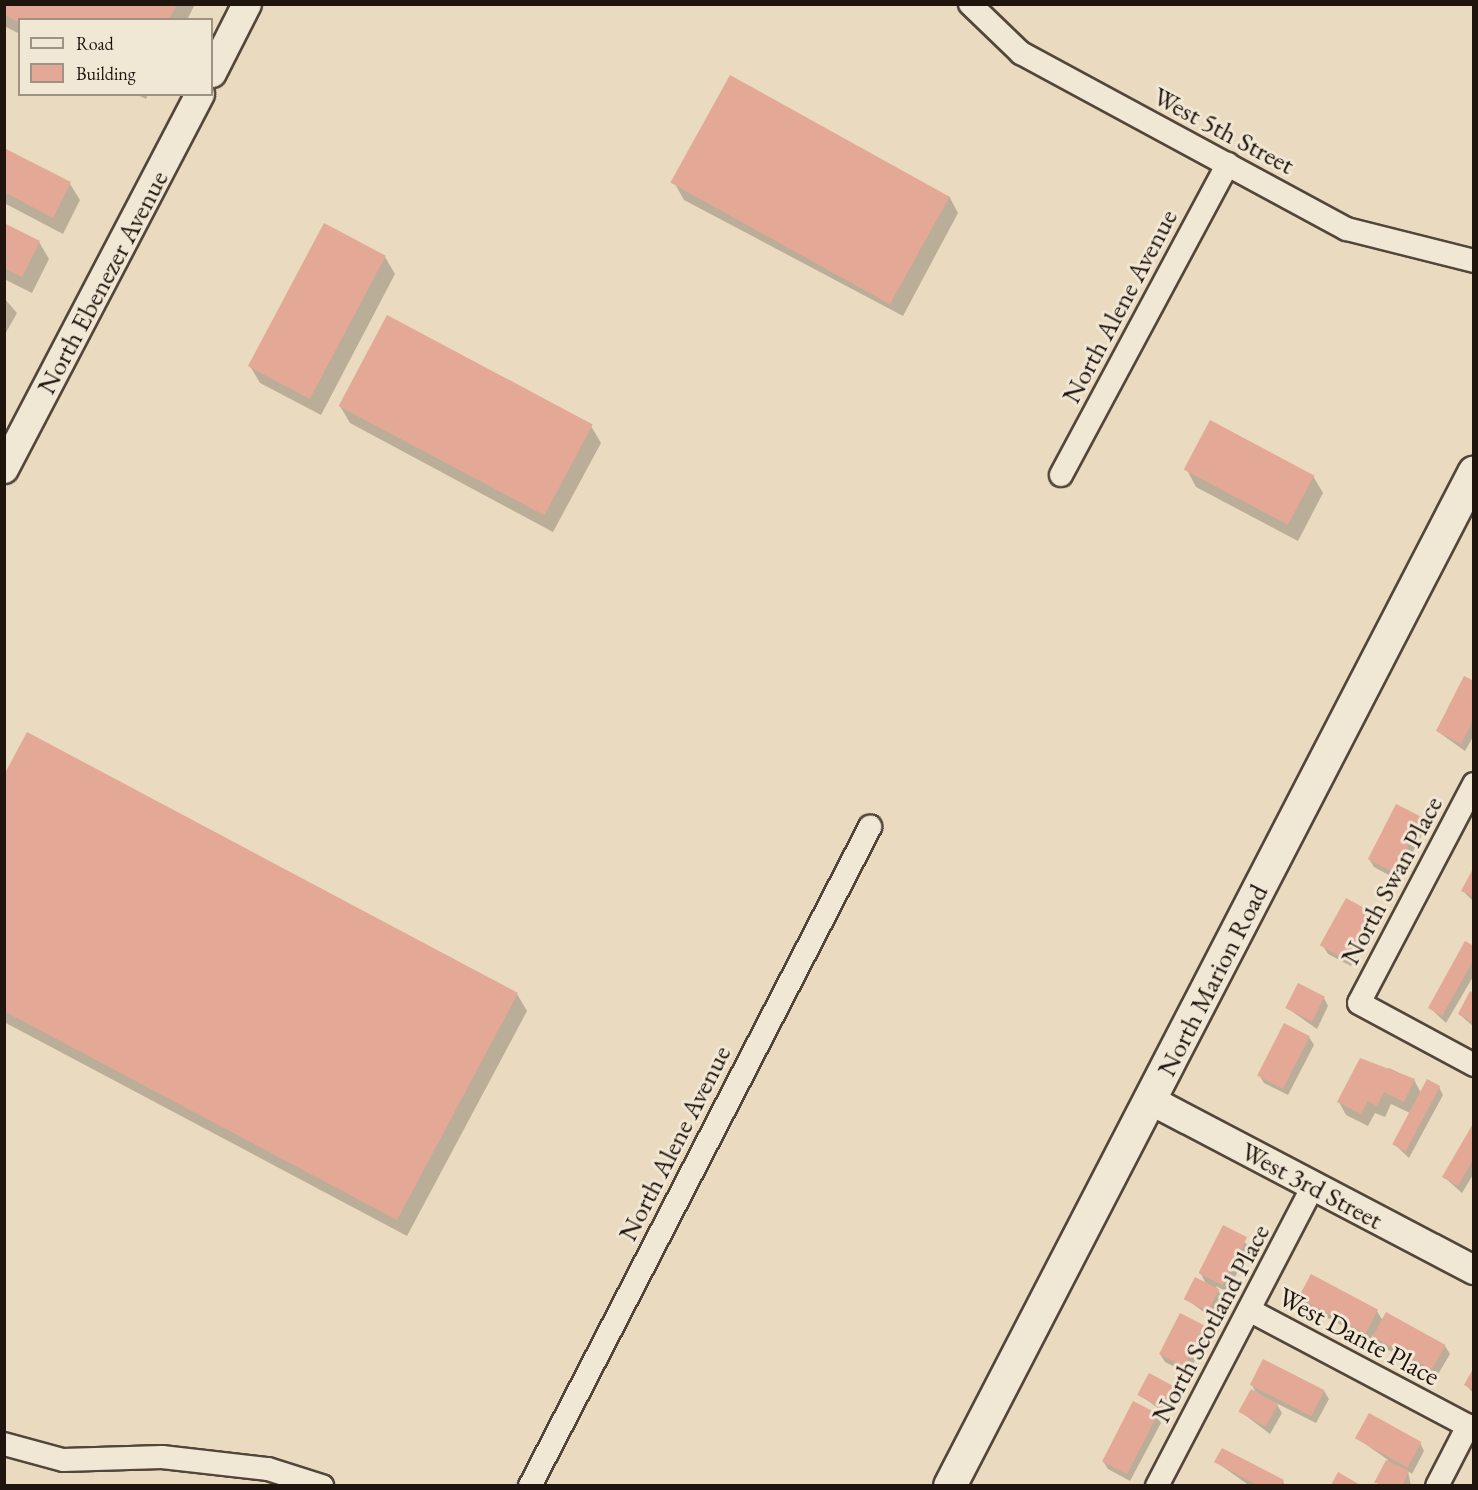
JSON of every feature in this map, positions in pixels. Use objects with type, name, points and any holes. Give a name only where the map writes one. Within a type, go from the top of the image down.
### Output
[{"type":"main road","name":"North Marion Road","points":[[950,1485],[1473,473]]},
{"type":"street","points":[[213,71],[247,4]]},
{"type":"street","name":"West 5th Street","points":[[970,4],[1021,53],[1347,229],[1473,261]]},
{"type":"street","name":"North Ebenezer Avenue","points":[[4,469],[199,96]]},
{"type":"street","name":"North Alene Avenue","points":[[1061,475],[1228,164]]},
{"type":"street","name":"North Swan Place","points":[[1473,784],[1359,1003],[1473,1065]]},
{"type":"street","name":"North Alene Avenue","points":[[530,1485],[870,828]]},
{"type":"street","name":"West 3rd Street","points":[[1150,1100],[1473,1270]]},
{"type":"street","name":"North Scotland Place","points":[[1157,1485],[1314,1186]]},
{"type":"street","name":"West Dante Place","points":[[1249,1310],[1471,1428]]},
{"type":"street","points":[[1437,1485],[1471,1428]]},
{"type":"street","points":[[4,1444],[63,1460],[162,1457],[268,1469],[322,1485]]},
{"type":"building","points":[[5,4],[177,4],[170,18],[18,18],[18,22],[5,15]]},
{"type":"building","points":[[730,75],[950,197],[890,304],[670,183]]},
{"type":"building","points":[[4,148],[71,182],[53,218],[4,192]]},
{"type":"building","points":[[4,223],[40,241],[22,277],[4,268]]},
{"type":"building","points":[[324,223],[386,256],[310,399],[248,366]]},
{"type":"building","points":[[387,315],[593,424],[544,515],[339,406]]},
{"type":"building","points":[[1210,420],[1314,475],[1288,525],[1184,469]]},
{"type":"building","points":[[1464,676],[1474,681],[1474,719],[1461,744],[1436,731]]},
{"type":"building","points":[[27,732],[518,993],[397,1220],[4,1011],[4,775]]},
{"type":"building","points":[[1396,804],[1423,818],[1395,873],[1368,859]]},
{"type":"building","points":[[1474,867],[1474,897],[1461,891]]},
{"type":"building","points":[[1346,898],[1371,912],[1345,959],[1320,945]]},
{"type":"building","points":[[1465,941],[1474,946],[1474,959],[1442,1016],[1428,1008]]},
{"type":"building","points":[[1298,983],[1325,997],[1312,1022],[1285,1008]]},
{"type":"building","points":[[1470,991],[1474,993],[1474,1023],[1458,1014]]},
{"type":"building","points":[[1284,1023],[1310,1036],[1283,1089],[1257,1076]]},
{"type":"building","points":[[1360,1058],[1415,1079],[1404,1102],[1384,1092],[1377,1106],[1368,1101],[1361,1114],[1337,1102]]},
{"type":"building","points":[[1427,1079],[1440,1086],[1406,1151],[1392,1144]]},
{"type":"building","points":[[1474,1122],[1474,1158],[1458,1186],[1442,1177]]},
{"type":"building","points":[[1223,1225],[1247,1237],[1223,1285],[1198,1273]]},
{"type":"building","points":[[1311,1274],[1378,1310],[1365,1334],[1298,1298]]},
{"type":"building","points":[[1195,1277],[1219,1289],[1208,1312],[1184,1299]]},
{"type":"building","points":[[1386,1312],[1445,1345],[1432,1369],[1372,1336]]},
{"type":"building","points":[[1180,1313],[1205,1326],[1184,1367],[1159,1354]]},
{"type":"building","points":[[1263,1359],[1324,1390],[1311,1416],[1250,1385]]},
{"type":"building","points":[[1474,1367],[1474,1390],[1464,1385]]},
{"type":"building","points":[[1149,1373],[1173,1386],[1161,1408],[1137,1395]]},
{"type":"building","points":[[1251,1389],[1278,1404],[1266,1427],[1238,1412]]},
{"type":"building","points":[[1133,1401],[1158,1414],[1127,1474],[1102,1462]]},
{"type":"building","points":[[1369,1413],[1421,1442],[1407,1467],[1355,1438]]},
{"type":"building","points":[[1222,1448],[1284,1480],[1281,1486],[1259,1486],[1214,1462]]},
{"type":"building","points":[[1386,1460],[1409,1471],[1402,1486],[1374,1483]]},
{"type":"building","points":[[1338,1472],[1362,1486],[1331,1485]]}]
